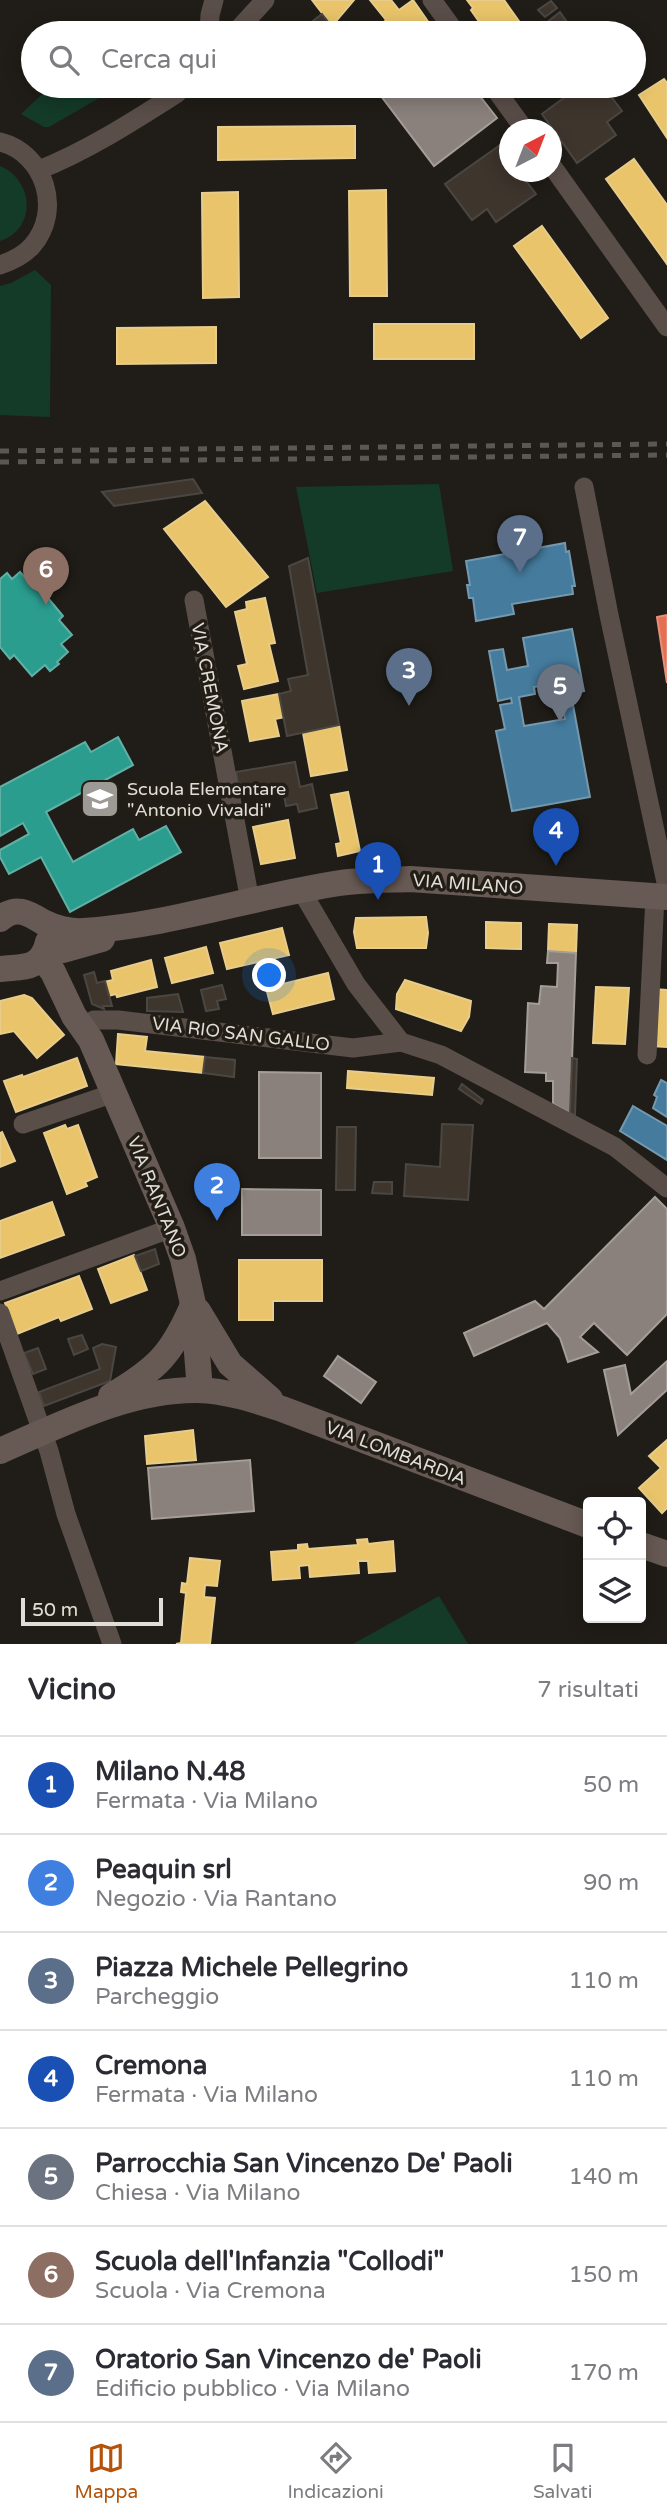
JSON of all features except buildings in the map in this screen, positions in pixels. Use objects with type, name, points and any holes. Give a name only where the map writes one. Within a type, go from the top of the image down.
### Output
[{"type":"street","points":[[210,21],[214,0]]},
{"type":"street","points":[[245,21],[265,0]]},
{"type":"street","points":[[432,0],[447,21]]},
{"type":"street","points":[[39,170],[112,133],[164,98]]},
{"type":"street","points":[[502,98],[517,119]]},
{"type":"street","points":[[0,142],[9,144],[26,155],[39,170],[47,189],[48,209],[43,229],[32,246],[16,259],[0,265]]},
{"type":"street","points":[[562,181],[667,327]]},
{"type":"street","points":[[584,487],[663,894],[647,1055]]},
{"type":"street","name":"VIA CREMONA","points":[[194,600],[250,901]]},
{"type":"street","name":"VIA MILANO","points":[[16,913],[60,928],[82,932],[146,924],[301,890],[376,880],[663,894]]},
{"type":"street","points":[[301,890],[356,984],[401,1042]]},
{"type":"street","name":"VIA MILANO","points":[[16,913],[48,934],[20,962]]},
{"type":"street","name":"VIA MILANO","points":[[20,962],[146,924]]},
{"type":"street","points":[[78,1021],[69,976],[70,964],[83,945]]},
{"type":"street","name":"VIA RANTANO","points":[[20,962],[60,1006],[78,1021],[91,1040],[173,1228],[193,1304],[200,1390]]},
{"type":"street","name":"VIA RIO SAN GALLO","points":[[78,1021],[118,1020],[353,1048],[401,1042],[441,1055],[615,1147],[667,1188]]},
{"type":"street","points":[[23,1124],[114,1093]]},
{"type":"street","points":[[0,1291],[173,1228]]},
{"type":"street","points":[[0,1451],[54,1428],[140,1379],[158,1365],[175,1341],[193,1304]]},
{"type":"street","name":"VIA RANTANO","points":[[193,1304],[230,1364],[282,1409]]},
{"type":"street","points":[[0,1313],[54,1428],[66,1514],[112,1644]]},
{"type":"street","name":"VIA LOMBARDIA","points":[[54,1428],[144,1396],[200,1390],[245,1397],[583,1523]]},
{"type":"street","points":[[646,1547],[667,1555]]},
{"type":"green space","points":[[38,98],[99,98],[49,127],[44,127],[21,114]]},
{"type":"green space","points":[[0,166],[20,182],[27,204],[20,226],[12,235],[0,241]]},
{"type":"green space","points":[[35,270],[51,285],[50,417],[0,415],[0,286]]},
{"type":"green space","points":[[439,484],[453,571],[317,593],[296,487]]},
{"type":"green space","points":[[439,1596],[468,1644],[353,1644]]},
{"type":"railway","points":[[0,451],[667,444]]},
{"type":"railway","points":[[0,462],[667,455]]},
{"type":"place","name":"Oratorio San Vincenzo de' Paoli","points":[[520,573]]},
{"type":"place","name":"Scuola dell'Infanzia \"Collodi\"","points":[[46,605]]},
{"type":"place","name":"Piazza Michele Pellegrino","points":[[409,706]]},
{"type":"place","name":"Parrocchia San Vincenzo De' Paoli","points":[[560,722]]},
{"type":"place","name":"Scuola Elementare \"Antonio Vivaldi\"","points":[[100,799]]},
{"type":"place","name":"Cremona","points":[[556,866]]},
{"type":"place","name":"Milano N.48","points":[[378,900]]},
{"type":"place","name":"Peaquin srl","points":[[217,1221]]}]
